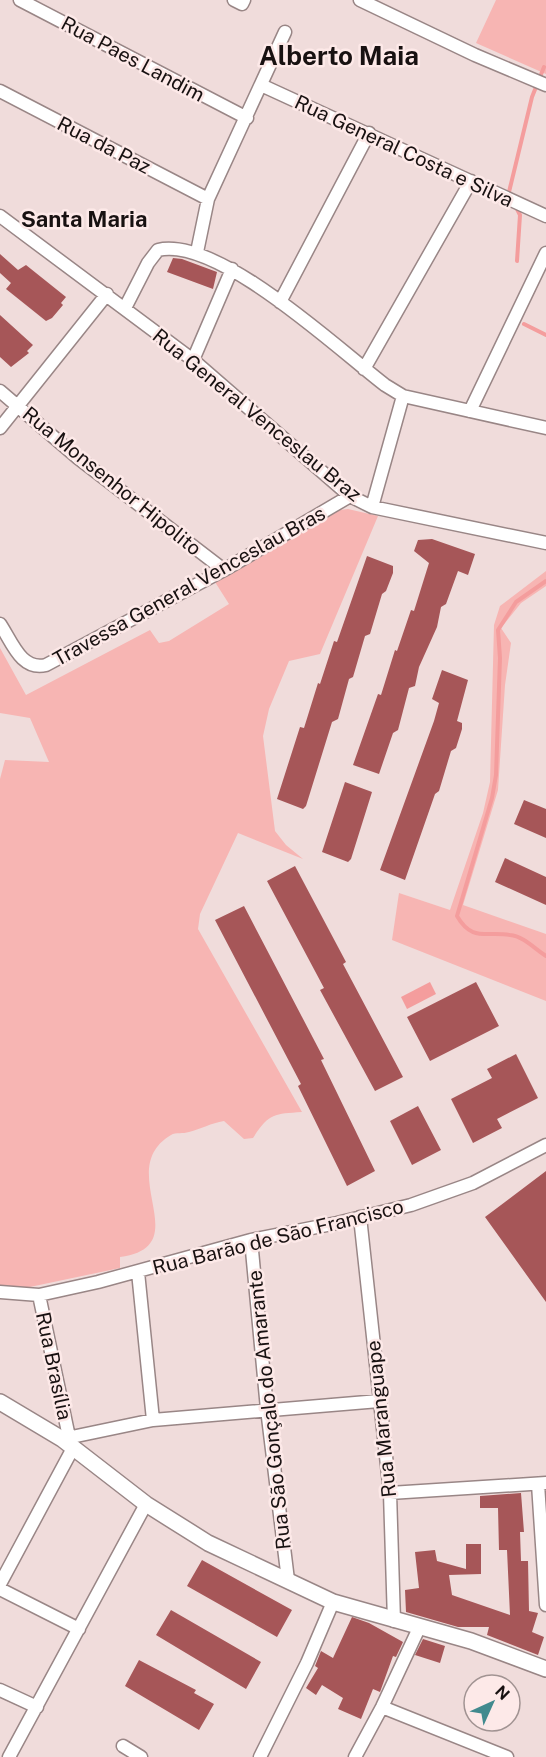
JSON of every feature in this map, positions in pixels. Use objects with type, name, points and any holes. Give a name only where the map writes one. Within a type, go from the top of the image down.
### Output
[{"type":"street","name":"Rua Paes Landim","points":[[20,0],[247,118]]},
{"type":"street","points":[[234,0],[242,4],[244,0]]},
{"type":"street","points":[[360,0],[475,55],[546,85]]},
{"type":"street","points":[[197,252],[208,199],[285,32]]},
{"type":"street","name":"Rua General Costa e Silva","points":[[261,85],[546,216]]},
{"type":"street","name":"Rua da Paz","points":[[0,91],[208,199]]},
{"type":"street","points":[[280,302],[369,133]]},
{"type":"street","points":[[364,369],[471,181]]},
{"type":"street","name":"Rua General Venceslau Braz","points":[[0,216],[193,360],[351,496],[372,507],[546,543]]},
{"type":"street","points":[[125,308],[148,263],[158,250],[197,252],[232,269],[280,302],[364,369],[404,396],[546,429]]},
{"type":"street","points":[[470,411],[546,254]]},
{"type":"street","points":[[193,360],[232,269]]},
{"type":"street","points":[[0,428],[107,294]]},
{"type":"street","name":"Rua Monsenhor Hipolito","points":[[0,391],[95,471],[224,570]]},
{"type":"street","points":[[372,507],[404,396]]},
{"type":"street","name":"Travessa General Venceslau Bras","points":[[0,624],[25,664],[36,668],[46,665],[224,570],[351,496]]},
{"type":"street","name":"Rua Barão de São Francisco","points":[[0,1292],[39,1295],[138,1272],[251,1240],[411,1205],[473,1183],[546,1145]]},
{"type":"street","name":"Rua Maranguape","points":[[360,1217],[390,1493],[394,1621]]},
{"type":"street","name":"Rua São Gonçalo do Amarante","points":[[251,1240],[267,1408],[288,1580]]},
{"type":"street","points":[[138,1272],[153,1420]]},
{"type":"street","name":"Rua Brasília","points":[[39,1295],[68,1441]]},
{"type":"street","points":[[68,1441],[153,1420],[267,1408],[379,1401]]},
{"type":"street","points":[[0,1402],[68,1441],[146,1504],[208,1542],[333,1602],[471,1641],[546,1669]]},
{"type":"street","points":[[0,1584],[68,1441]]},
{"type":"street","points":[[390,1493],[542,1484],[546,1605]]},
{"type":"street","points":[[9,1757],[146,1504]]},
{"type":"street","points":[[0,1589],[79,1629]]},
{"type":"street","points":[[260,1757],[307,1663],[333,1602]]},
{"type":"street","points":[[355,1757],[382,1707],[419,1628]]},
{"type":"street","points":[[0,1690],[37,1707]]},
{"type":"street","points":[[382,1707],[507,1757]]},
{"type":"street","points":[[123,1746],[141,1757]]},
{"type":"shaded area","points":[[496,0],[546,0],[546,74],[476,43]]},
{"type":"shaded area","points":[[348,509],[378,516],[320,654],[289,661],[269,709],[263,736],[275,831],[286,845],[303,859],[238,833],[200,914],[198,929],[302,1112],[273,1116],[263,1124],[253,1138],[244,1139],[224,1121],[171,1135],[155,1150],[149,1167],[155,1223],[153,1238],[142,1250],[120,1257],[120,1268],[25,1288],[0,1285],[0,779],[5,760],[49,762],[30,718],[0,713],[0,648],[26,695],[150,630],[159,643],[169,641],[229,604],[215,582],[332,511]]},
{"type":"shaded area","points":[[546,571],[546,586],[521,603],[501,628],[511,643],[505,685],[498,790],[463,905],[546,934],[546,1001],[392,940],[399,893],[450,910],[483,813],[490,782],[494,625],[500,606]]},
{"type":"shaded area","points":[[430,982],[436,994],[407,1009],[401,997]]},
{"type":"building","points":[[0,254],[18,270],[26,265],[66,297],[61,303],[63,305],[52,318],[46,321],[6,289],[11,283],[0,273]]},
{"type":"building","points":[[173,258],[217,272],[213,289],[167,272]]},
{"type":"building","points":[[0,315],[33,345],[27,351],[29,353],[11,367],[0,357]]},
{"type":"building","points":[[432,539],[475,554],[468,575],[458,571],[446,604],[441,607],[437,627],[419,667],[415,686],[409,688],[398,730],[393,733],[379,774],[353,765],[378,694],[381,695],[395,650],[397,651],[411,610],[414,611],[429,563],[414,551],[418,540]]},
{"type":"building","points":[[367,556],[393,566],[393,573],[386,591],[382,594],[370,634],[365,636],[353,677],[349,679],[338,719],[332,722],[306,806],[303,809],[277,799],[300,727],[304,728],[318,683],[320,684],[334,641],[337,642]]},
{"type":"building","points":[[442,670],[468,680],[457,721],[462,723],[462,729],[456,748],[451,751],[439,791],[435,794],[405,880],[380,870],[434,721],[439,703],[432,699]]},
{"type":"building","points":[[345,782],[372,792],[351,859],[348,862],[322,852]]},
{"type":"building","points":[[524,800],[546,809],[546,838],[514,824]]},
{"type":"building","points":[[505,858],[546,877],[546,905],[495,882]]},
{"type":"building","points":[[295,866],[346,962],[343,964],[403,1077],[375,1091],[320,990],[324,988],[267,881]]},
{"type":"building","points":[[244,906],[324,1059],[321,1060],[375,1171],[347,1186],[298,1086],[301,1084],[215,920]]},
{"type":"building","points":[[476,982],[499,1026],[430,1061],[407,1017]]},
{"type":"building","points":[[516,1054],[538,1098],[497,1119],[502,1128],[473,1143],[451,1099],[492,1078],[487,1069]]},
{"type":"building","points":[[418,1106],[441,1150],[412,1165],[390,1121]]},
{"type":"building","points":[[546,1171],[546,1302],[485,1217]]},
{"type":"building","points":[[521,1493],[524,1532],[520,1532],[521,1561],[528,1561],[529,1611],[538,1613],[532,1632],[544,1637],[538,1655],[487,1635],[489,1627],[458,1627],[406,1612],[405,1590],[419,1588],[415,1552],[435,1550],[437,1561],[466,1569],[466,1544],[481,1544],[481,1574],[449,1575],[452,1595],[510,1615],[507,1550],[499,1550],[498,1508],[480,1508],[480,1496]]},
{"type":"building","points":[[202,1560],[292,1610],[277,1637],[187,1586]]},
{"type":"building","points":[[171,1610],[261,1662],[246,1689],[156,1635]]},
{"type":"building","points":[[352,1617],[369,1623],[403,1642],[396,1657],[393,1656],[380,1692],[373,1689],[361,1719],[338,1709],[343,1698],[322,1685],[316,1695],[306,1688],[318,1668],[315,1666],[321,1651],[333,1658]]},
{"type":"building","points":[[423,1639],[445,1646],[440,1663],[415,1655]]},
{"type":"building","points":[[139,1660],[196,1690],[194,1693],[214,1704],[199,1730],[125,1686]]},
{"type":"waterway","points":[[511,196],[509,192],[532,97],[544,67]]},
{"type":"waterway","points":[[515,205],[520,215],[517,261]]},
{"type":"waterway","points":[[524,324],[546,335]]},
{"type":"waterway","points":[[546,581],[516,602],[498,630],[500,658],[496,775],[492,798],[457,916],[468,929],[474,932],[515,936],[546,956]]},
{"type":"district","name":"Alberto Maia","points":[[339,55]]},
{"type":"district","name":"Santa Maria","points":[[84,219]]}]
